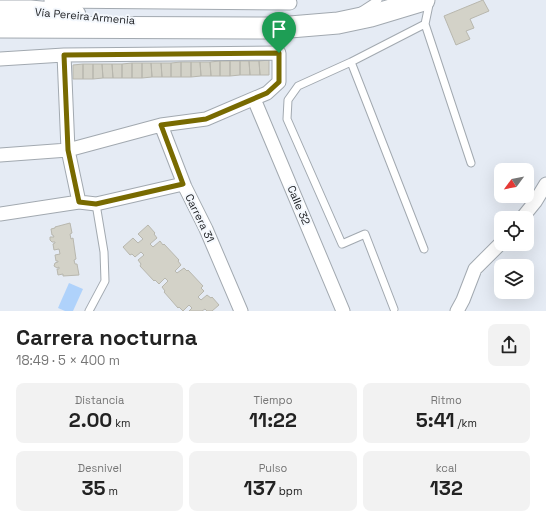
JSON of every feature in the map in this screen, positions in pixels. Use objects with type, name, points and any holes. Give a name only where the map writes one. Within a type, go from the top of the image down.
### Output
[{"type":"main road","name":"Vía Pereira Armenia","points":[[0,11],[43,10],[168,29],[265,29],[338,23],[372,16],[424,0]]},
{"type":"main road","name":"Vía Pereira Armenia","points":[[0,27],[43,10]]},
{"type":"street","points":[[43,10],[195,0],[290,3]]},
{"type":"street","points":[[0,59],[64,55],[279,53],[279,82],[267,93],[206,119],[161,125],[68,150],[0,156]]},
{"type":"street","points":[[64,55],[68,150],[79,202]]},
{"type":"street","name":"Calle 32","points":[[254,99],[343,311]]},
{"type":"street","name":"Carrera 31","points":[[161,125],[183,184],[206,229],[241,311]]},
{"type":"street","points":[[0,214],[79,202],[96,204],[183,184]]},
{"type":"street","points":[[528,211],[546,184]]},
{"type":"street","points":[[457,311],[475,269],[494,250]]},
{"type":"lane","points":[[338,23],[378,0]]},
{"type":"lane","points":[[430,0],[425,24],[471,163]]},
{"type":"lane","points":[[394,309],[365,234],[342,244],[287,119],[288,100],[298,86],[351,62],[425,24]]},
{"type":"lane","points":[[351,62],[424,249]]},
{"type":"lane","points":[[89,311],[105,281],[104,252],[96,204]]},
{"type":"shaded area","points":[[69,283],[83,289],[73,311],[65,311],[58,308]]},
{"type":"building","points":[[483,0],[489,11],[470,19],[474,28],[466,31],[470,39],[456,45],[444,16]]},
{"type":"building","points":[[269,60],[269,75],[260,75],[259,61]]},
{"type":"building","points":[[220,61],[220,76],[211,76],[210,62]]},
{"type":"building","points":[[220,61],[230,61],[230,76],[220,76]]},
{"type":"building","points":[[230,61],[240,61],[240,75],[230,76]]},
{"type":"building","points":[[240,61],[249,61],[250,75],[240,75]]},
{"type":"building","points":[[249,61],[259,61],[260,75],[250,75]]},
{"type":"building","points":[[181,62],[181,77],[171,77],[171,63]]},
{"type":"building","points":[[181,62],[191,62],[191,77],[181,77]]},
{"type":"building","points":[[191,62],[200,62],[201,76],[191,77]]},
{"type":"building","points":[[200,62],[210,62],[211,76],[201,76]]},
{"type":"building","points":[[132,63],[132,78],[122,78],[122,64]]},
{"type":"building","points":[[132,63],[142,63],[142,78],[132,78]]},
{"type":"building","points":[[142,63],[151,63],[152,77],[142,78]]},
{"type":"building","points":[[151,63],[161,63],[162,77],[152,77]]},
{"type":"building","points":[[161,63],[171,63],[171,77],[162,77]]},
{"type":"building","points":[[83,64],[83,79],[73,79],[73,65]]},
{"type":"building","points":[[83,64],[93,64],[93,79],[83,79]]},
{"type":"building","points":[[93,64],[102,64],[103,78],[93,79]]},
{"type":"building","points":[[102,64],[112,64],[113,78],[103,78]]},
{"type":"building","points":[[112,64],[122,64],[122,78],[113,78]]},
{"type":"building","points":[[70,223],[72,233],[70,234],[71,239],[73,238],[76,259],[74,260],[75,264],[77,264],[79,275],[63,276],[63,274],[58,275],[57,269],[59,269],[59,267],[57,268],[54,266],[55,263],[58,262],[56,261],[55,255],[60,254],[59,249],[54,250],[53,244],[55,242],[50,240],[50,237],[54,237],[51,229]]},
{"type":"building","points":[[148,225],[155,233],[154,234],[157,238],[150,244],[153,247],[160,241],[179,260],[178,261],[181,265],[175,271],[177,273],[184,268],[187,271],[188,270],[203,286],[201,288],[204,291],[198,297],[201,300],[207,295],[211,298],[212,297],[219,305],[212,311],[207,311],[205,309],[202,311],[189,311],[192,308],[189,305],[183,311],[179,307],[178,308],[164,292],[165,291],[162,287],[168,281],[165,278],[159,284],[155,280],[154,281],[140,266],[141,264],[138,260],[144,255],[141,252],[135,257],[132,254],[130,255],[123,247],[133,238],[138,243],[143,239],[138,234]]},
{"type":"route","points":[[279,53],[279,82],[267,93],[206,119],[161,125],[183,184],[96,204],[79,202],[68,150],[64,55],[279,53]]}]
